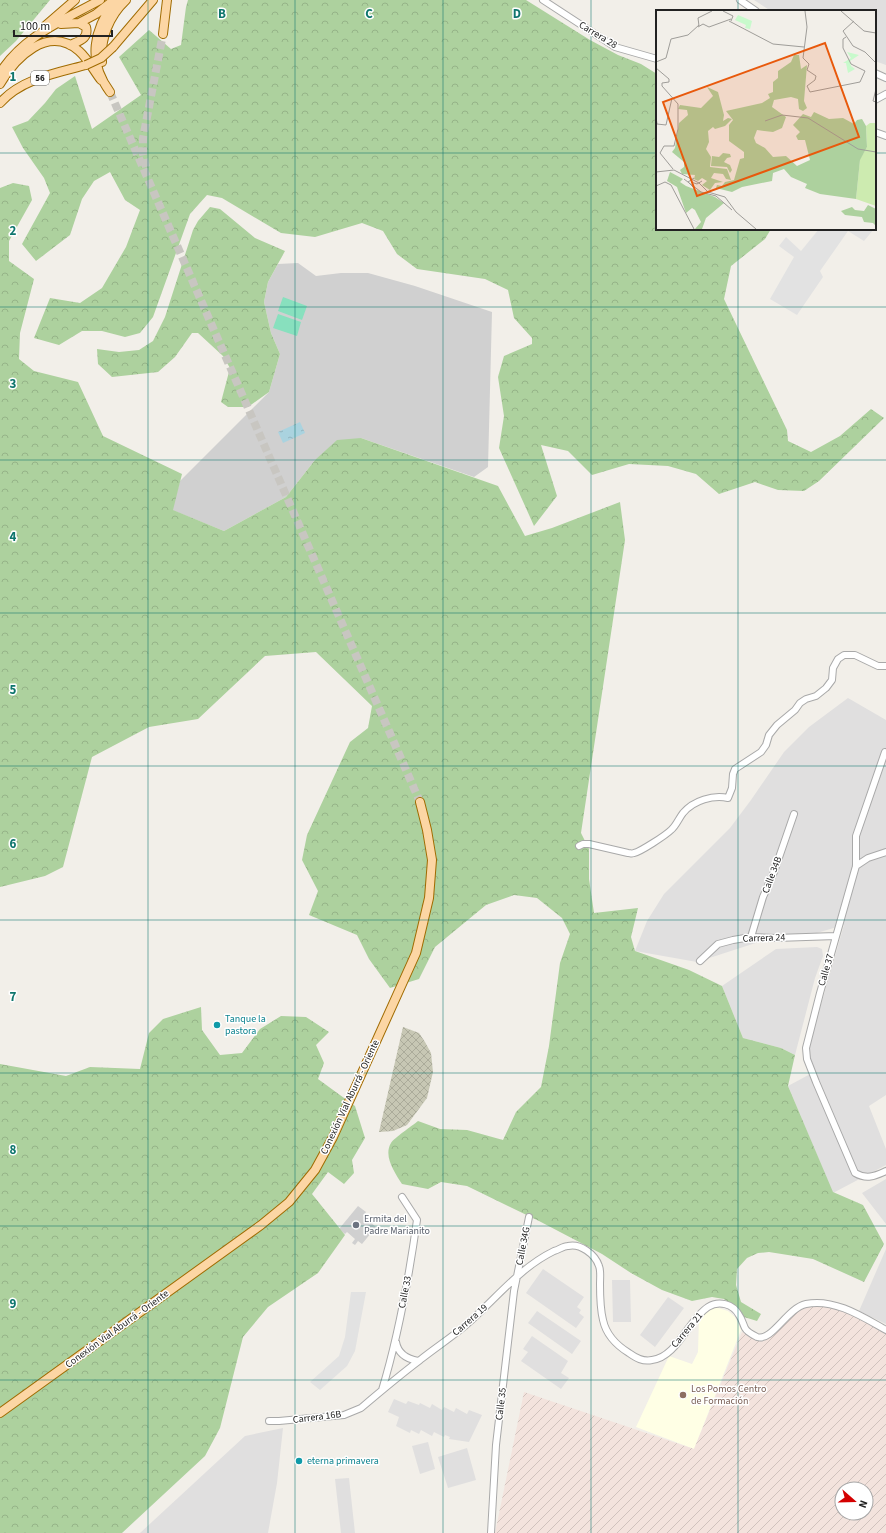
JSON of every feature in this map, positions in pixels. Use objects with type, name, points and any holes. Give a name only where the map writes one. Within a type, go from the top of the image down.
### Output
[{"type":"main road","points":[[0,73],[14,55],[75,0]]},
{"type":"main road","points":[[36,35],[100,0]]},
{"type":"main road","points":[[49,27],[64,23],[79,23],[96,14],[115,0]]},
{"type":"main road","points":[[101,80],[97,66],[95,43],[109,8],[115,0]]},
{"type":"main road","points":[[70,44],[84,56],[110,92],[102,64],[102,42],[106,28],[113,14],[126,0]]},
{"type":"main road","name":"56","points":[[0,103],[15,90],[38,78],[86,65],[101,58],[113,47],[153,0]]},
{"type":"main road","points":[[164,34],[167,0]]},
{"type":"main road","points":[[0,84],[8,71],[31,49],[41,43],[53,41],[70,44],[86,37],[86,27],[79,23]]},
{"type":"main road","name":"Conexión Vial Aburrá - Oriente","points":[[0,1413],[262,1225],[289,1202],[315,1170],[333,1137],[416,953],[429,898],[432,860],[420,802]]},
{"type":"street","name":"Carrera 28","points":[[543,0],[616,47],[656,59]]},
{"type":"street","points":[[740,0],[755,10]]},
{"type":"street","points":[[876,73],[886,78]]},
{"type":"street","points":[[876,99],[886,94]]},
{"type":"street","points":[[876,132],[886,136]]},
{"type":"street","points":[[579,846],[589,844],[628,853],[634,853],[644,848],[671,830],[684,812],[694,805],[707,798],[719,796],[728,798],[732,788],[735,769],[761,752],[766,745],[769,735],[777,725],[795,710],[800,703],[806,699],[816,696],[826,688],[832,680],[833,668],[838,659],[844,656],[856,655],[878,666],[886,666]]},
{"type":"street","name":"Calle 37","points":[[885,752],[856,836],[856,866],[806,1048],[807,1059],[855,1173],[866,1178],[886,1171]]},
{"type":"street","name":"Calle 34B","points":[[751,937],[763,897],[774,872],[794,814]]},
{"type":"street","points":[[856,866],[868,858],[886,852]]},
{"type":"street","name":"Carrera 24","points":[[700,961],[718,944],[733,940],[751,937],[776,938],[836,936]]},
{"type":"street","name":"Calle 33","points":[[382,1390],[396,1339],[410,1269],[417,1220],[402,1197]]},
{"type":"street","name":"Calle 34G","points":[[518,1275],[519,1261],[529,1217]]},
{"type":"street","name":"Carrera 21","points":[[518,1275],[534,1262],[568,1246],[583,1248],[590,1253],[599,1266],[600,1305],[603,1321],[610,1336],[623,1350],[644,1361],[653,1360],[668,1354],[694,1321],[708,1307],[714,1304],[721,1304],[733,1308],[739,1314],[745,1329],[757,1337],[764,1337],[771,1333],[790,1312],[804,1304],[817,1303],[848,1309],[886,1330]]},
{"type":"street","name":"Carrera 19","points":[[382,1390],[466,1325],[518,1275]]},
{"type":"street","name":"Calle 35","points":[[491,1533],[496,1445],[514,1292],[518,1275]]},
{"type":"street","points":[[396,1339],[398,1349],[402,1355],[418,1361]]},
{"type":"street","name":"Carrera 16B","points":[[269,1421],[344,1414],[362,1408],[382,1390]]},
{"type":"shaded area","points":[[754,0],[886,0],[886,65],[876,61],[876,10],[769,10]]},
{"type":"shaded area","points":[[818,230],[873,230],[864,241],[848,231],[820,271],[823,277],[797,315],[770,299],[794,257],[779,246],[786,237],[801,251]]},
{"type":"shaded area","points":[[298,263],[316,276],[341,273],[368,273],[415,286],[492,312],[488,467],[474,477],[361,438],[315,460],[286,497],[224,531],[172,510],[180,481],[269,392],[280,354],[271,333],[264,302],[268,282],[278,264]]},
{"type":"shaded area","points":[[848,698],[886,720],[886,1095],[869,1106],[886,1149],[886,1165],[833,1193],[788,1086],[814,1072],[809,1057],[809,1046],[844,925],[803,937],[774,937],[697,962],[635,951],[647,921],[664,894],[730,828],[784,752],[809,727]]},
{"type":"shaded area","points":[[817,947],[822,949],[823,956],[815,978],[795,1055],[781,1048],[743,1038],[722,986],[776,949]]},
{"type":"shaded area","points":[[403,1027],[419,1033],[425,1042],[431,1053],[433,1072],[427,1098],[407,1125],[393,1131],[379,1132]]},
{"type":"shaded area","points":[[886,1179],[886,1224],[862,1193]]},
{"type":"shaded area","points":[[358,1206],[366,1212],[363,1216],[376,1227],[362,1244],[358,1241],[355,1245],[352,1243],[355,1239],[347,1232],[345,1234],[339,1229]]},
{"type":"shaded area","points":[[886,1249],[886,1324],[859,1311]]},
{"type":"shaded area","points":[[543,1269],[584,1297],[577,1307],[581,1310],[579,1313],[584,1317],[576,1328],[526,1293]]},
{"type":"shaded area","points":[[612,1280],[630,1280],[631,1322],[613,1322]]},
{"type":"shaded area","points":[[351,1292],[366,1292],[355,1351],[347,1366],[320,1390],[310,1382],[339,1356],[345,1337]]},
{"type":"shaded area","points":[[668,1297],[684,1308],[655,1347],[640,1335]]},
{"type":"shaded area","points":[[812,1305],[830,1306],[846,1310],[886,1333],[886,1533],[495,1533],[524,1392],[694,1449],[742,1332],[764,1341],[781,1327],[793,1313],[804,1307]]},
{"type":"shaded area","name":"Los Pomos Centro de Formación","points":[[715,1307],[728,1311],[735,1317],[741,1330],[694,1449],[636,1427],[669,1356],[692,1364],[698,1352],[699,1318]]},
{"type":"shaded area","points":[[537,1311],[581,1341],[572,1354],[528,1323]]},
{"type":"shaded area","points":[[532,1336],[568,1361],[561,1373],[569,1378],[561,1389],[521,1361],[528,1352],[523,1349]]},
{"type":"shaded area","points":[[394,1399],[406,1404],[408,1401],[419,1405],[420,1403],[430,1408],[432,1404],[442,1410],[444,1407],[454,1412],[456,1408],[467,1414],[469,1410],[482,1415],[469,1442],[449,1439],[450,1437],[445,1435],[444,1437],[434,1432],[432,1436],[421,1430],[419,1434],[411,1430],[410,1433],[396,1426],[399,1417],[388,1412]]},
{"type":"shaded area","points":[[283,1428],[277,1483],[268,1533],[140,1533],[245,1436]]},
{"type":"shaded area","points":[[428,1442],[435,1469],[420,1474],[412,1446]]},
{"type":"shaded area","points":[[467,1448],[476,1480],[448,1488],[438,1457]]},
{"type":"shaded area","points":[[349,1478],[355,1533],[341,1533],[335,1479]]},
{"type":"green space","points":[[0,0],[50,0],[16,41],[0,56]]},
{"type":"green space","points":[[188,0],[526,0],[590,40],[618,55],[641,64],[656,73],[656,230],[770,230],[765,239],[731,266],[724,299],[787,430],[788,441],[811,452],[840,436],[871,409],[884,418],[819,481],[804,491],[778,490],[755,482],[719,494],[696,474],[668,466],[629,464],[592,475],[568,451],[541,445],[557,496],[534,526],[499,448],[504,416],[498,377],[504,356],[532,344],[532,338],[514,318],[508,290],[485,279],[417,269],[397,254],[383,231],[362,223],[315,237],[281,233],[222,198],[207,195],[190,214],[153,317],[140,333],[125,337],[102,331],[82,331],[59,345],[34,338],[50,298],[80,303],[102,288],[126,247],[140,210],[125,200],[110,172],[94,181],[82,199],[70,235],[36,261],[22,244],[50,193],[44,178],[23,148],[12,127],[28,121],[56,89],[75,76],[92,129],[141,95],[119,57],[149,30],[171,49],[181,45]]},
{"type":"green space","points":[[13,183],[29,186],[32,200],[9,241],[9,261],[34,279],[20,333],[19,359],[34,371],[78,382],[103,436],[182,474],[173,510],[224,531],[286,497],[315,460],[337,440],[361,438],[498,486],[525,536],[552,528],[620,502],[625,540],[581,833],[589,849],[589,879],[594,913],[638,908],[631,937],[635,951],[689,970],[722,986],[743,1038],[781,1048],[795,1055],[788,1086],[833,1192],[863,1205],[884,1244],[864,1282],[813,1259],[769,1252],[758,1253],[747,1258],[737,1269],[736,1285],[741,1302],[761,1314],[757,1321],[744,1317],[724,1299],[712,1297],[692,1301],[662,1290],[631,1273],[602,1254],[467,1186],[441,1182],[428,1189],[402,1184],[389,1159],[389,1148],[391,1143],[396,1138],[418,1121],[440,1129],[467,1130],[503,1140],[516,1112],[541,1087],[549,1046],[560,963],[570,934],[562,918],[537,898],[514,895],[486,905],[435,947],[419,979],[390,988],[369,959],[357,935],[309,915],[318,891],[302,860],[307,835],[350,742],[368,728],[372,706],[316,652],[265,656],[198,719],[149,727],[92,757],[63,867],[45,876],[0,887],[0,188]]},
{"type":"green space","points":[[210,207],[220,209],[255,238],[285,251],[268,282],[264,302],[271,333],[280,354],[269,392],[248,407],[228,407],[221,402],[230,368],[223,356],[198,333],[192,333],[175,357],[158,372],[112,377],[98,364],[97,349],[119,352],[139,350],[153,341],[165,317],[193,230],[198,221]]},
{"type":"green space","points":[[283,297],[307,306],[302,320],[278,311]]},
{"type":"green space","points":[[278,314],[301,322],[297,336],[273,328]]},
{"type":"green space","points":[[201,1007],[202,1030],[220,1055],[242,1053],[260,1029],[281,1016],[306,1017],[329,1032],[316,1045],[324,1063],[318,1079],[355,1106],[365,1138],[352,1160],[354,1173],[344,1184],[328,1172],[312,1194],[345,1235],[318,1273],[268,1307],[243,1337],[220,1428],[205,1456],[122,1533],[0,1533],[0,1064],[66,1076],[90,1067],[140,1069],[149,1033],[163,1019]]},
{"type":"water","points":[[300,422],[305,433],[283,443],[278,432]]},
{"type":"tunnel","points":[[146,167],[143,154],[143,138],[163,34]]},
{"type":"tunnel","points":[[110,92],[420,802]]},
{"type":"place","name":"Tanque la pastora","points":[[217,1025]]},
{"type":"place","name":"Ermita del Padre Marianito","points":[[356,1225]]},
{"type":"place","name":"Los Pomos Centro de Formación","points":[[683,1395]]},
{"type":"place","name":"eterna primavera","points":[[299,1461]]}]
